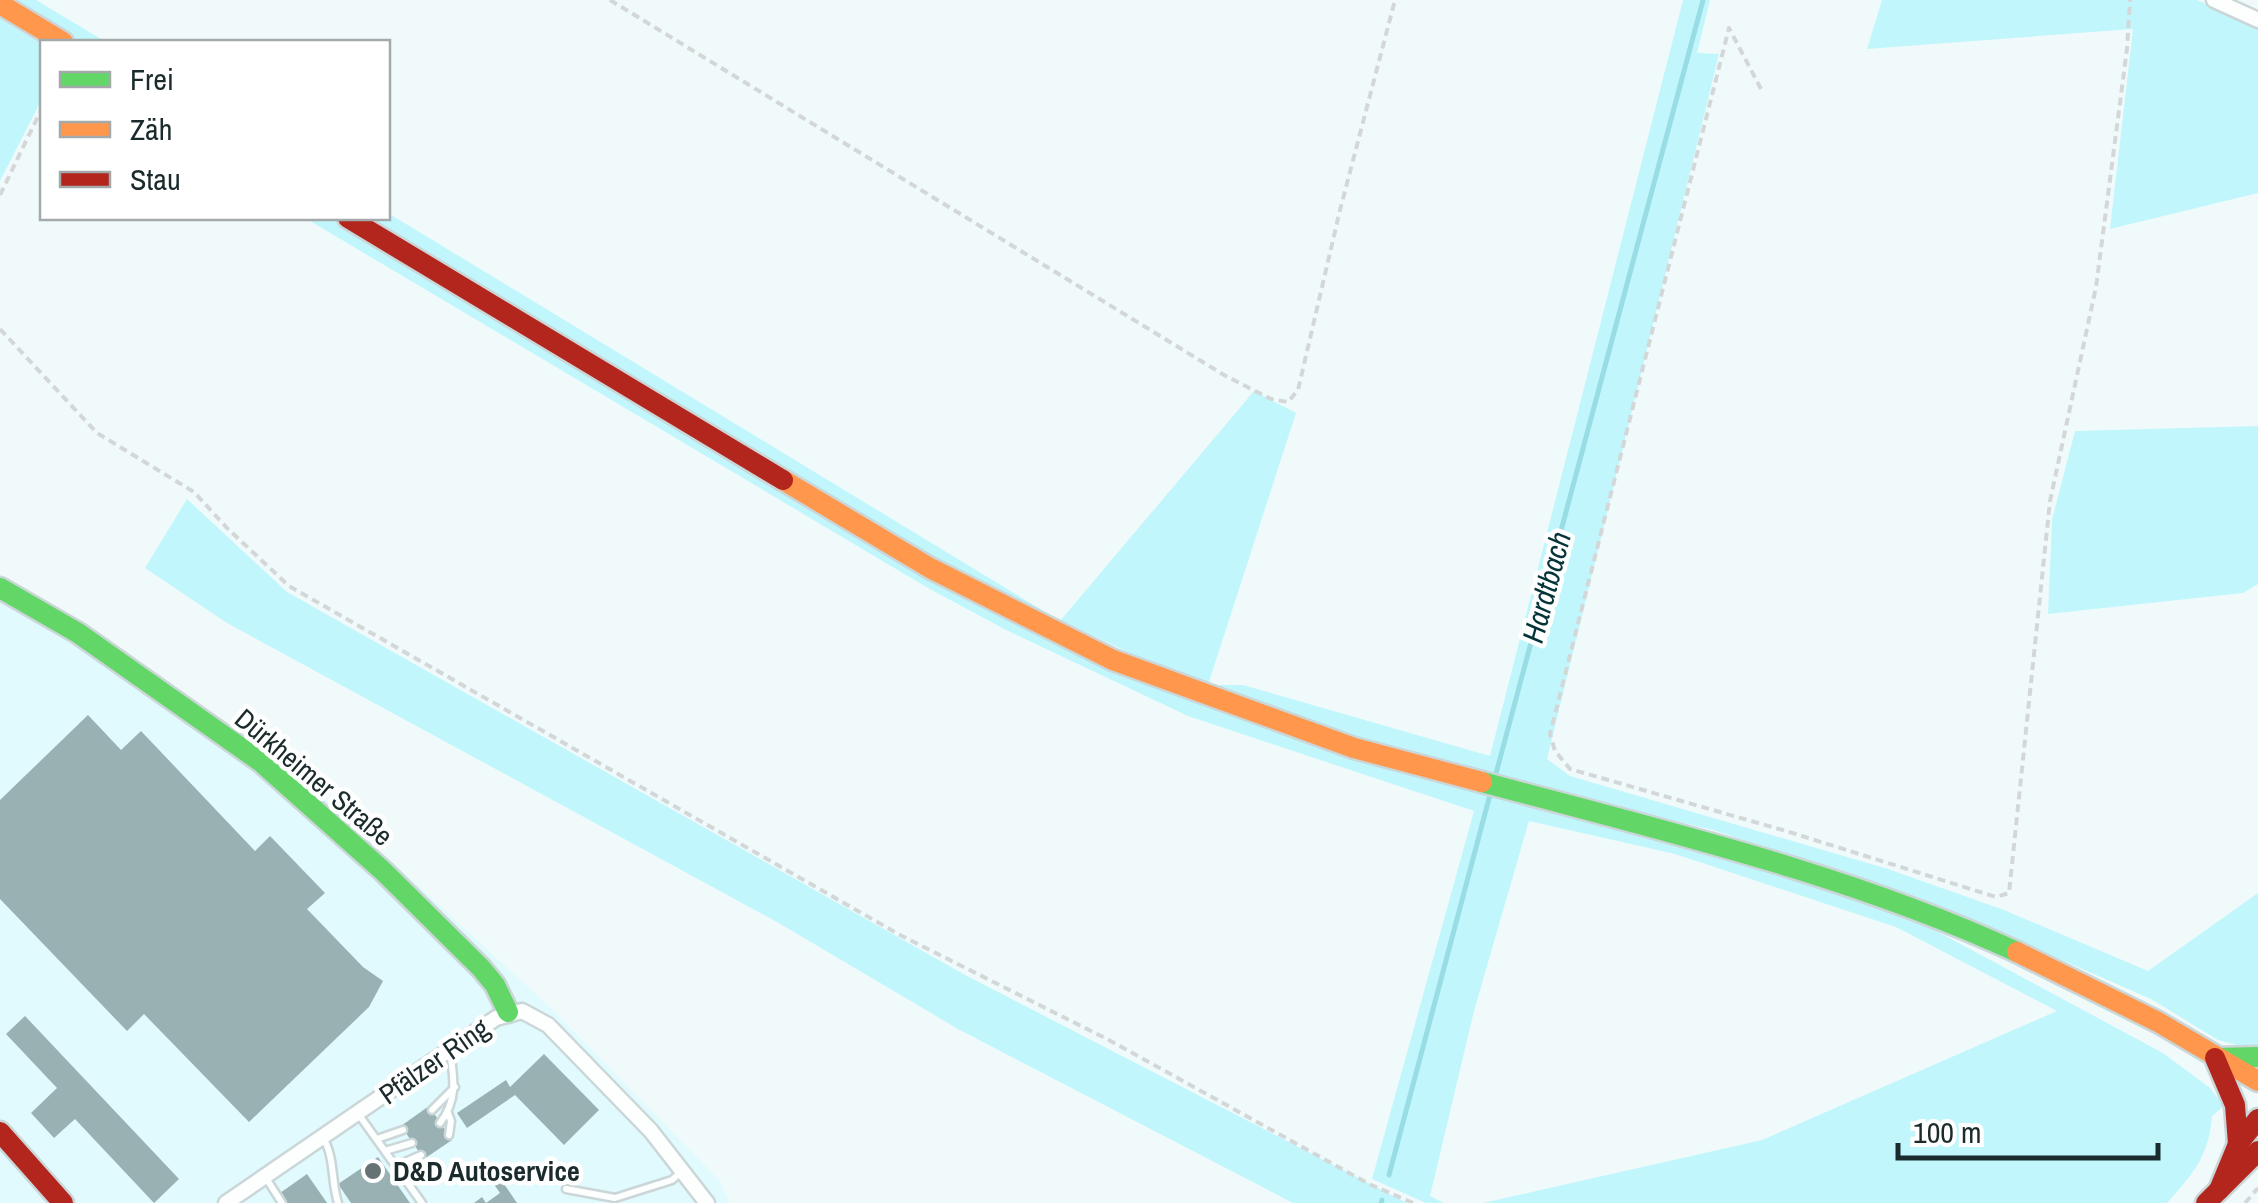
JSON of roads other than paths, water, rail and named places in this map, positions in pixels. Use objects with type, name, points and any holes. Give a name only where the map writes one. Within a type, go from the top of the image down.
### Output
[{"type":"main road","points":[[1,4],[59,40]]},
{"type":"main road","points":[[351,220],[930,568],[1113,660],[1354,748],[1744,854],[1932,918],[2082,983],[2258,1081]]},
{"type":"main road","name":"Dürkheimer Straße","points":[[0,588],[78,633],[262,762],[384,871],[482,968],[508,1012]]},
{"type":"main road","points":[[2215,1058],[2258,1057]]},
{"type":"main road","points":[[2215,1058],[2252,1152]]},
{"type":"main road","points":[[2213,1196],[2252,1152],[2258,1119]]},
{"type":"main road","points":[[0,1132],[62,1203]]},
{"type":"street","points":[[2214,0],[2258,20]]},
{"type":"street","name":"Pfälzer Ring","points":[[226,1203],[449,1050],[508,1012],[522,1011],[548,1024],[651,1132],[707,1203]]},
{"type":"lane","points":[[440,1123],[448,1112],[455,1086],[449,1050]]},
{"type":"lane","points":[[432,1110],[455,1086]]},
{"type":"lane","points":[[448,1112],[452,1121],[449,1135]]},
{"type":"lane","points":[[358,1114],[422,1203]]},
{"type":"lane","points":[[376,1139],[404,1130]]},
{"type":"lane","points":[[324,1138],[331,1150],[332,1185],[338,1203]]},
{"type":"lane","points":[[385,1150],[412,1142]]},
{"type":"lane","points":[[398,1165],[421,1155]]},
{"type":"lane","points":[[566,1189],[615,1198],[672,1180],[682,1171]]},
{"type":"lane","points":[[265,1177],[282,1203]]},
{"type":"waterway","name":"Hardtbach","points":[[1494,781],[1703,0]]},
{"type":"waterway","name":"Hardtbach","points":[[1389,1175],[1491,791]]},
{"type":"place","name":"D&D Autoservice","points":[[373,1171]]}]
